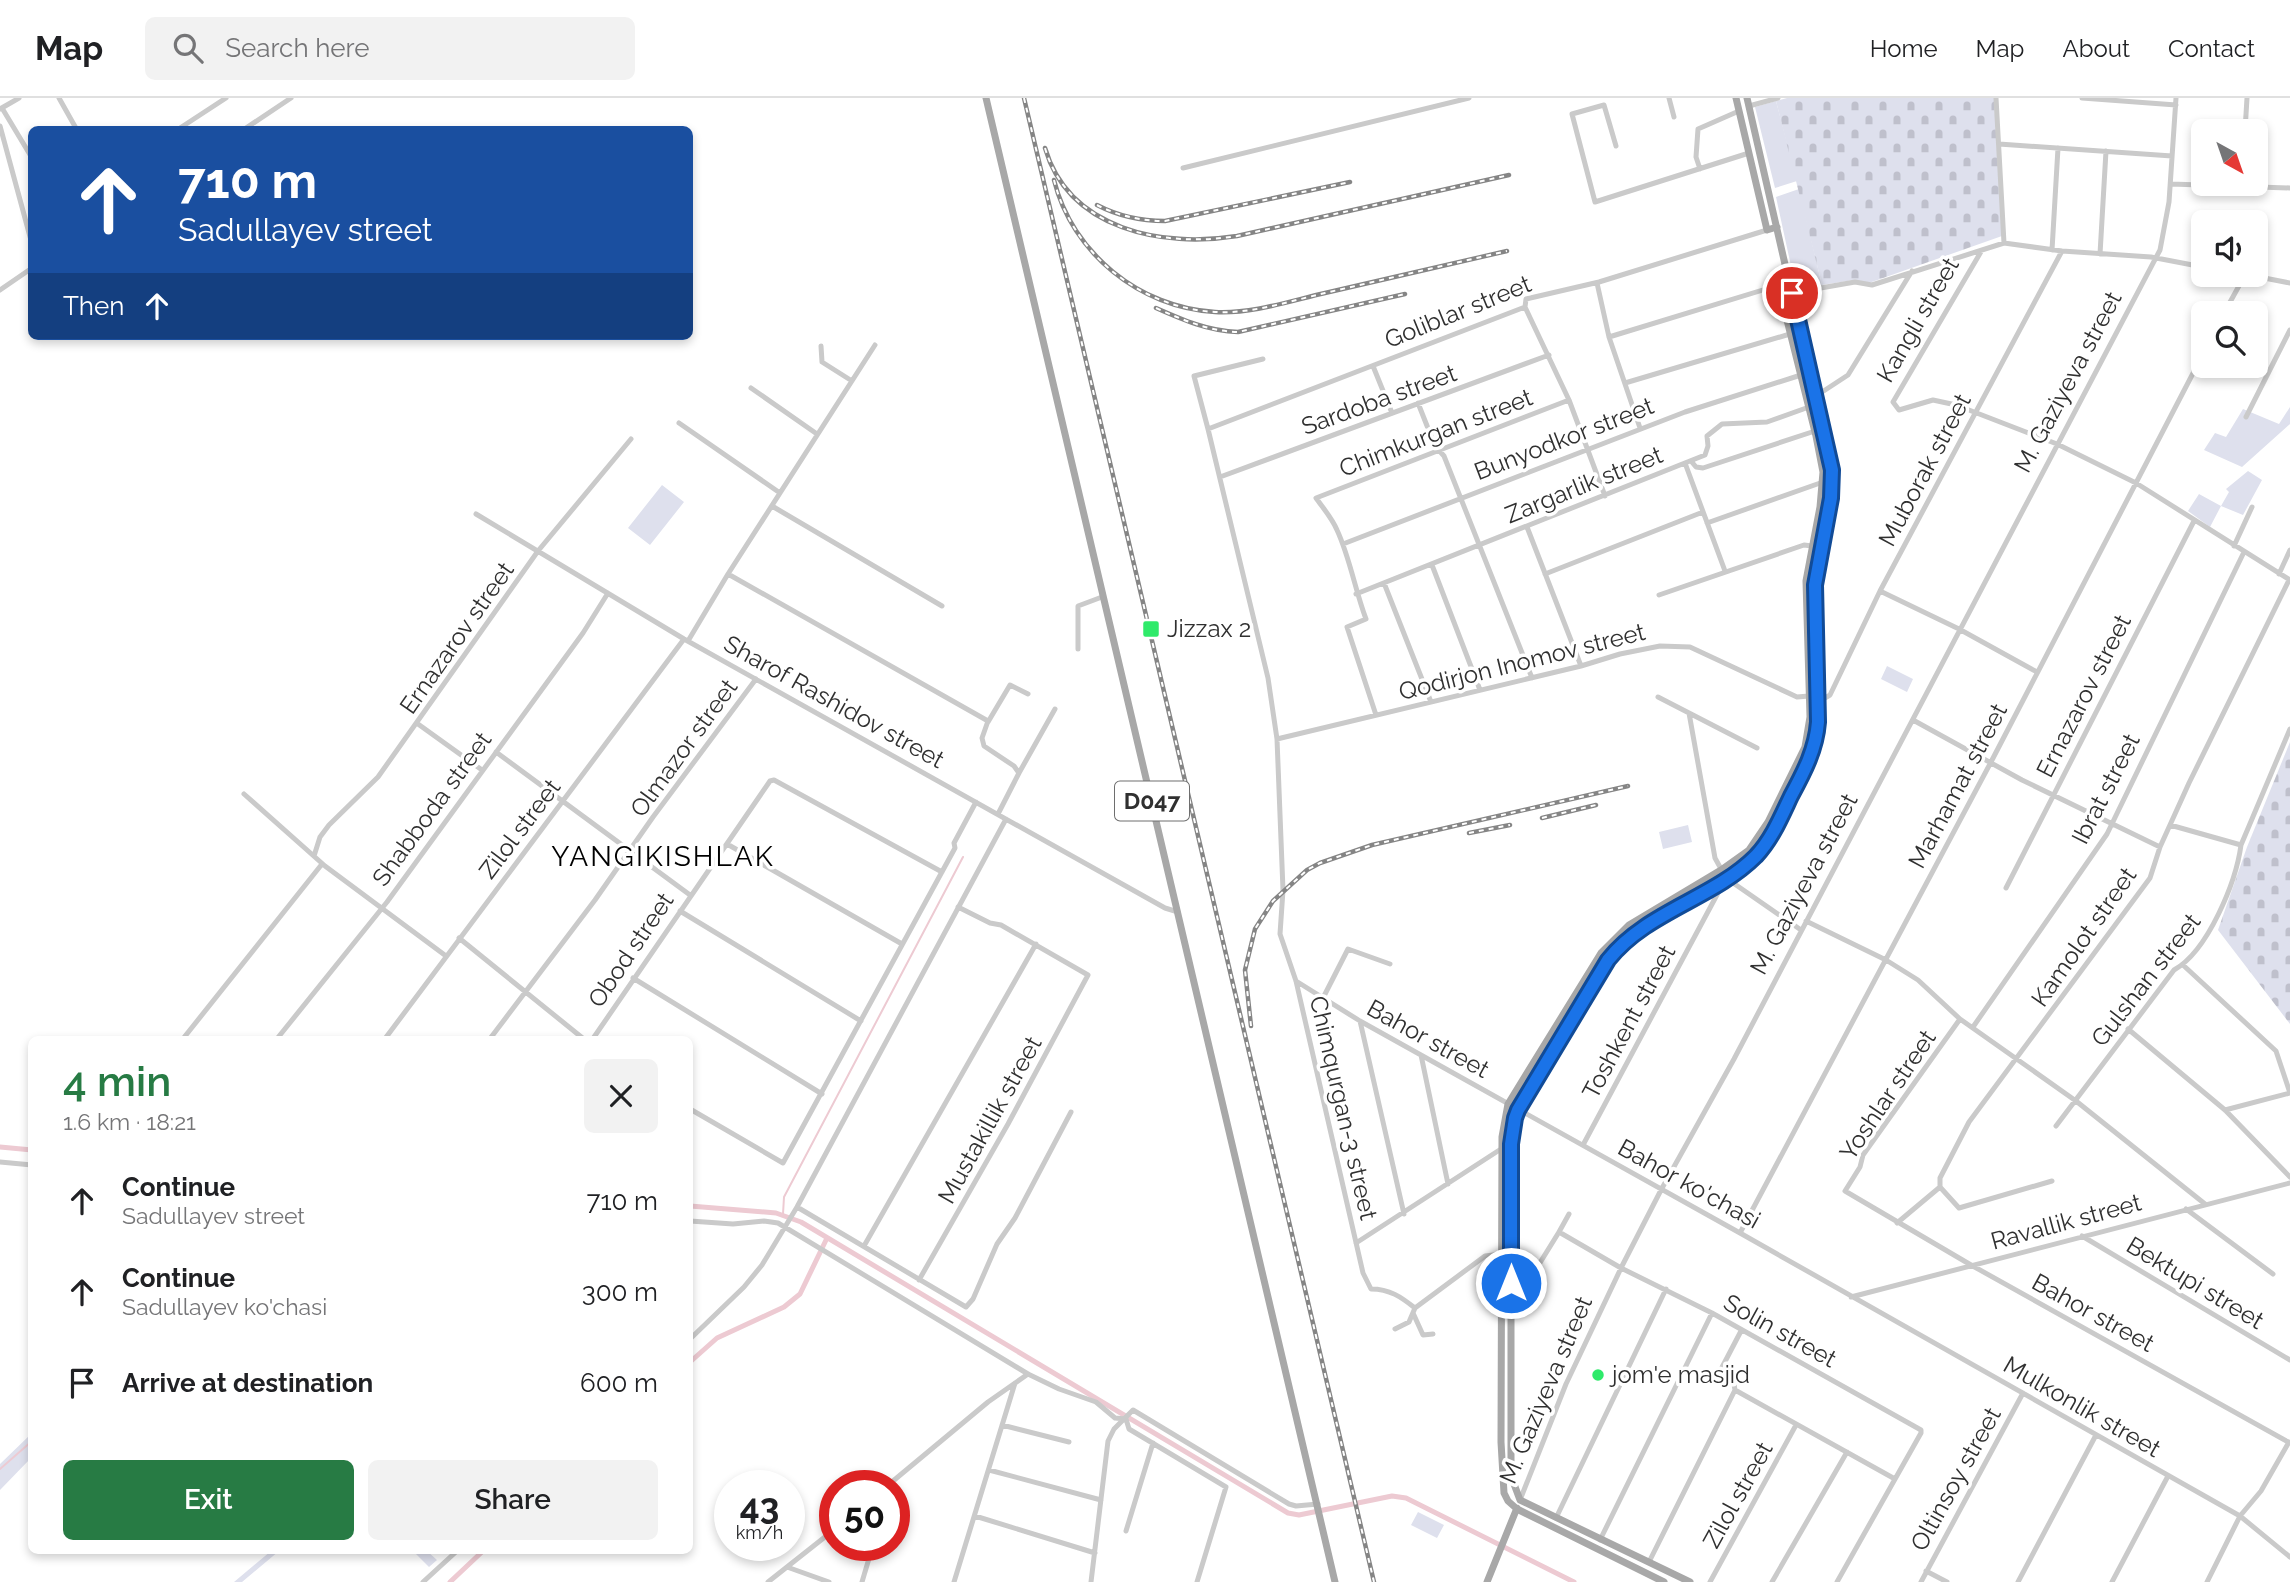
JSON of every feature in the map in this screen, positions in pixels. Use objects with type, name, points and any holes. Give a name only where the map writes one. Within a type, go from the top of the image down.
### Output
[{"type":"main road","name":"D047","points":[[986,98],[1335,1582]]},
{"type":"main road","points":[[1736,98],[1767,230],[1777,227]]},
{"type":"main road","points":[[1690,1582],[1520,1500],[1514,1488],[1511,1476],[1511,1144],[1518,1110],[1608,960],[1619,946],[1645,926],[1726,878],[1753,858],[1773,831],[1812,750],[1817,731],[1815,585],[1833,482],[1830,458],[1748,102]]},
{"type":"main road","points":[[1664,1582],[1517,1509],[1508,1501],[1503,1486],[1502,1149],[1508,1104],[1608,944],[1643,916],[1721,870],[1755,843],[1793,775],[1808,737],[1805,601],[1823,482],[1815,430],[1781,292],[1789,282]]},
{"type":"main road","name":"M. Gaziyeva street","points":[[1487,1582],[1520,1500]]},
{"type":"street","points":[[19,98],[1,109],[28,152]]},
{"type":"street","points":[[59,98],[74,126]]},
{"type":"street","points":[[183,126],[226,98]]},
{"type":"street","points":[[249,126],[291,98]]},
{"type":"street","points":[[1183,168],[1469,98]]},
{"type":"street","points":[[1599,98],[1601,106]]},
{"type":"street","points":[[1670,98],[1674,117]]},
{"type":"street","points":[[1748,102],[1778,98]]},
{"type":"street","points":[[1996,98],[2004,243]]},
{"type":"street","points":[[2082,98],[2176,105]]},
{"type":"street","points":[[2156,258],[2165,230],[2171,184],[2176,98]]},
{"type":"street","points":[[2246,119],[2247,98]]},
{"type":"street","points":[[1616,146],[1604,105],[1572,114],[1595,202],[1749,153]]},
{"type":"street","points":[[1700,169],[1696,157],[1698,129],[1739,111]]},
{"type":"street","points":[[0,127],[28,232]]},
{"type":"street","points":[[1999,144],[2172,156]]},
{"type":"street","points":[[2052,250],[2058,148]]},
{"type":"street","points":[[2100,254],[2106,151]]},
{"type":"street","points":[[2171,184],[2191,184]]},
{"type":"street","points":[[2268,187],[2290,188]]},
{"type":"street","name":"Goliblar street","points":[[1208,429],[1525,307],[1526,299],[1597,283],[1767,230]]},
{"type":"street","points":[[1792,293],[1855,282],[1872,285],[2004,243],[2062,251],[2156,258],[2191,265]]},
{"type":"street","name":"Kangli street","points":[[1975,411],[1933,400],[1899,410],[1893,402],[1982,250]]},
{"type":"street","name":"Muborak street","points":[[1818,702],[1830,695],[1880,591],[2062,251]]},
{"type":"street","name":"M. Gaziyeva street","points":[[1520,1500],[1566,1384],[1621,1268],[2156,258]]},
{"type":"street","points":[[0,290],[28,271]]},
{"type":"street","name":"Kangli street","points":[[1816,396],[1848,375],[1912,271]]},
{"type":"street","points":[[2268,279],[2290,283]]},
{"type":"street","points":[[1609,337],[1789,282]]},
{"type":"street","points":[[1597,283],[1609,337],[1640,428]]},
{"type":"street","points":[[1525,307],[1569,400],[1605,496]]},
{"type":"street","points":[[2246,417],[2290,330]]},
{"type":"street","points":[[1625,383],[1790,334]]},
{"type":"street","name":"Zilol street","points":[[387,1036],[686,640],[875,345]]},
{"type":"street","points":[[821,346],[822,362],[852,381]]},
{"type":"street","name":"Sardoba street","points":[[1220,477],[1549,355]]},
{"type":"street","name":"Chimqurgan-3 street","points":[[1263,359],[1194,376],[1268,678],[1277,739],[1283,890],[1280,934],[1296,981],[1363,1273],[1371,1289],[1381,1289],[1400,1296],[1414,1310],[1423,1335],[1433,1335]]},
{"type":"street","points":[[1373,366],[1392,413]]},
{"type":"street","name":"Bunyodkor street","points":[[1343,544],[1640,428],[1801,375]]},
{"type":"street","name":"Marhamat street","points":[[1740,1233],[1991,762],[2191,377]]},
{"type":"street","points":[[751,388],[817,434]]},
{"type":"street","name":"Chimkurgan street","points":[[1343,544],[1336,526],[1316,498],[1569,400]]},
{"type":"street","points":[[1418,403],[1435,446],[1440,450],[1461,498],[1532,678]]},
{"type":"street","name":"Zargarlik street","points":[[1356,594],[1705,455],[1707,436],[1722,424],[1767,422],[1809,407]]},
{"type":"street","points":[[1975,411],[2057,444],[2136,483],[2290,580]]},
{"type":"street","points":[[679,423],[780,493]]},
{"type":"street","points":[[1688,462],[1703,468],[1815,430]]},
{"type":"street","name":"Ernazarov street","points":[[314,856],[320,837],[329,825],[378,777],[538,551],[631,439]]},
{"type":"street","points":[[1688,462],[1725,571]]},
{"type":"street","points":[[1707,523],[1823,482]]},
{"type":"street","points":[[772,506],[942,606]]},
{"type":"street","points":[[2234,546],[2252,507]]},
{"type":"street","points":[[1545,574],[1703,512]]},
{"type":"street","name":"Sharof Rashidov street","points":[[476,514],[686,640],[1165,908],[1178,912]]},
{"type":"street","name":"Ernazarov street","points":[[2006,888],[2194,521]]},
{"type":"street","points":[[1527,527],[1581,666]]},
{"type":"street","points":[[1343,544],[1356,594],[1366,619],[1347,627],[1376,715]]},
{"type":"street","points":[[1659,595],[1804,545],[1812,546]]},
{"type":"street","points":[[2279,574],[2290,550]]},
{"type":"street","name":"Ibrat street","points":[[1973,1027],[2107,834],[2244,552]]},
{"type":"street","points":[[1432,565],[1480,690]]},
{"type":"street","points":[[728,575],[988,722]]},
{"type":"street","name":"Kamolot street","points":[[1940,1188],[1940,1178],[1969,1122],[2018,1060],[2150,877],[2170,825],[2290,580]]},
{"type":"street","points":[[1384,583],[1431,702]]},
{"type":"street","points":[[1880,591],[1959,629],[2037,672]]},
{"type":"street","name":"Shabboda street","points":[[279,1036],[380,909],[583,633],[608,593]]},
{"type":"street","points":[[1078,649],[1078,606],[1102,597]]},
{"type":"street","name":"Qodirjon Inomov street","points":[[1277,739],[1660,646],[1690,648],[1797,697],[1809,696]]},
{"type":"street","name":"Olmazor street","points":[[492,1036],[756,679]]},
{"type":"street","points":[[1019,773],[1014,766],[984,746],[982,738],[988,722],[1010,685],[1028,694]]},
{"type":"street","points":[[1658,697],[1757,748]]},
{"type":"street","points":[[998,814],[1055,709]]},
{"type":"street","points":[[1689,713],[1715,858],[1721,870],[1726,878],[1801,930]]},
{"type":"street","points":[[1913,720],[2022,780],[2160,847]]},
{"type":"street","points":[[418,724],[482,770]]},
{"type":"street","name":"Gulshan street","points":[[2056,1126],[2174,970],[2183,965],[2212,931],[2239,858],[2241,845],[2290,729]]},
{"type":"street","points":[[496,752],[690,895]]},
{"type":"street","name":"Obod street","points":[[595,1036],[766,785],[774,780],[942,872]]},
{"type":"street","points":[[244,794],[322,864],[446,956]]},
{"type":"street","points":[[693,1111],[783,1163],[942,872],[976,802]]},
{"type":"street","points":[[693,1336],[744,1287],[762,1265],[797,1207],[1006,819]]},
{"type":"street","points":[[2170,825],[2241,845]]},
{"type":"street","points":[[727,844],[902,944]]},
{"type":"street","points":[[186,1036],[322,864]]},
{"type":"street","name":"Toshkent street","points":[[1583,1145],[1726,878]]},
{"type":"street","points":[[864,1246],[1036,944],[1001,925],[990,923],[958,907]]},
{"type":"street","points":[[680,911],[861,1021]]},
{"type":"street","points":[[1806,921],[1886,960],[1918,980],[1960,1018],[2076,1101],[2205,1204]]},
{"type":"street","points":[[459,938],[580,1036]]},
{"type":"street","name":"Mustakillik street","points":[[919,1280],[1028,1088],[1088,975],[1036,944]]},
{"type":"street","points":[[1323,998],[1348,949],[1390,964]]},
{"type":"street","points":[[2183,965],[2276,1051],[2290,1093],[2225,1110]]},
{"type":"street","points":[[633,978],[822,1094]]},
{"type":"street","name":"Bahor street","points":[[1296,981],[1360,1021],[1508,1104]]},
{"type":"street","name":"Yoshlar street","points":[[1845,1191],[1860,1167],[1863,1154],[1960,1018]]},
{"type":"street","points":[[1360,1021],[1404,1214]]},
{"type":"street","points":[[2128,1029],[2225,1110],[2290,1177]]},
{"type":"street","points":[[1421,1055],[1448,1184]]},
{"type":"street","name":"Bahor ko'chasi","points":[[1508,1104],[1851,1297]]},
{"type":"street","points":[[797,1207],[966,1307],[973,1299],[997,1244],[1015,1218],[1071,1112]]},
{"type":"street","points":[[1356,1243],[1502,1149]]},
{"type":"street","points":[[0,1162],[28,1165]]},
{"type":"street","points":[[1897,1223],[1940,1188],[1959,1208],[2052,1181]]},
{"type":"street","name":"Ravallik street","points":[[1851,1297],[2290,1183]]},
{"type":"street","name":"Bahor street","points":[[1845,1191],[1971,1265],[2290,1443]]},
{"type":"street","points":[[2186,1209],[2273,1274]]},
{"type":"street","points":[[1511,1309],[1569,1214]]},
{"type":"street","points":[[693,1221],[778,1223],[1028,1374],[1096,1402],[1115,1418],[1126,1419]]},
{"type":"street","name":"Solin street","points":[[1559,1233],[1621,1268],[1712,1313],[1919,1429],[1921,1433],[1895,1479]]},
{"type":"street","name":"Bektupi street","points":[[2082,1236],[2290,1358]]},
{"type":"street","points":[[1395,1329],[1409,1322],[1414,1310],[1485,1256],[1502,1254]]},
{"type":"street","points":[[1556,1518],[1666,1289]]},
{"type":"street","name":"Mulkonlik street","points":[[1851,1297],[2240,1516],[2290,1557]]},
{"type":"street","points":[[1600,1540],[1712,1313]]},
{"type":"street","points":[[1649,1562],[1735,1390],[1734,1384],[1718,1375],[1741,1331]]},
{"type":"street","points":[[906,1470],[988,1402],[1028,1374]]},
{"type":"street","points":[[954,1582],[1014,1383]]},
{"type":"street","points":[[1735,1390],[1895,1479],[1837,1582]]},
{"type":"street","name":"Oltinsoy street","points":[[1921,1582],[2023,1393]]},
{"type":"street","points":[[1091,1582],[1108,1441],[1114,1429],[1133,1410],[1289,1504],[1318,1504]]},
{"type":"street","points":[[1126,1419],[1129,1429],[1226,1487],[1197,1582]]},
{"type":"street","points":[[1002,1425],[1069,1442]]},
{"type":"street","name":"Zilol street","points":[[1710,1582],[1796,1425]]},
{"type":"street","points":[[2018,1582],[2096,1435]]},
{"type":"street","points":[[2207,1582],[2240,1516],[2261,1491],[2290,1443]]},
{"type":"street","points":[[1126,1531],[1153,1444]]},
{"type":"street","points":[[1772,1582],[1847,1452]]},
{"type":"street","points":[[989,1470],[1101,1500]]},
{"type":"street","points":[[2112,1582],[2168,1476]]},
{"type":"street","points":[[975,1516],[1095,1553]]},
{"type":"street","points":[[768,1582],[819,1542]]},
{"type":"street","points":[[423,1582],[453,1554]]},
{"type":"street","points":[[862,1582],[868,1561]]},
{"type":"street","points":[[787,1567],[829,1582]]},
{"type":"street","points":[[1926,1572],[1947,1582]]},
{"type":"green space","points":[[1787,98],[1994,98],[2002,236],[1869,283],[1854,280],[1822,285],[1776,101]]},
{"type":"green space","points":[[1776,101],[1797,181],[1775,188],[1755,107]]},
{"type":"green space","points":[[1799,189],[1822,285],[1796,289],[1776,197]]},
{"type":"green space","points":[[2290,407],[2290,424],[2242,467],[2204,450],[2215,433],[2226,437],[2243,409],[2279,424]]},
{"type":"green space","points":[[2248,471],[2262,480],[2243,515],[2221,506],[2229,492],[2226,489]]},
{"type":"green space","points":[[662,485],[684,502],[650,545],[628,528]]},
{"type":"green space","points":[[2199,494],[2221,506],[2210,527],[2188,511]]},
{"type":"green space","points":[[1887,666],[1913,679],[1907,692],[1881,679]]},
{"type":"green space","points":[[2290,742],[2290,1024],[2218,930],[2247,847]]},
{"type":"green space","points":[[1688,825],[1692,842],[1663,849],[1659,832]]},
{"type":"green space","points":[[28,1437],[28,1461],[0,1490],[0,1464]]},
{"type":"green space","points":[[1418,1512],[1444,1525],[1437,1538],[1411,1525]]},
{"type":"green space","points":[[267,1554],[275,1554],[242,1582],[234,1582]]},
{"type":"green space","points":[[416,1554],[430,1554],[437,1560],[429,1567]]},
{"type":"waterway","points":[[783,1214],[784,1197],[963,857]]},
{"type":"waterway","points":[[0,1147],[28,1150]]},
{"type":"waterway","points":[[693,1206],[776,1213],[801,1222],[1288,1513],[1299,1515],[1392,1496],[1406,1498],[1574,1582]]},
{"type":"waterway","points":[[693,1359],[717,1338],[784,1307],[800,1294],[827,1238]]},
{"type":"waterway","points":[[0,1469],[28,1444]]},
{"type":"waterway","points":[[450,1582],[480,1554]]},
{"type":"railway","points":[[1024,98],[1374,1582]]},
{"type":"railway","points":[[1045,148],[1057,176],[1075,198],[1097,215],[1122,227],[1179,239],[1237,236],[1509,175]]},
{"type":"railway","points":[[1054,180],[1076,231],[1093,253],[1113,272],[1136,288],[1187,308],[1215,312],[1257,309],[1507,251]]},
{"type":"railway","points":[[1097,205],[1130,217],[1165,221],[1350,182]]},
{"type":"railway","points":[[1156,308],[1206,327],[1238,332],[1405,294]]},
{"type":"railway","points":[[1251,1026],[1245,970],[1255,929],[1273,901],[1307,870],[1372,845],[1628,786]]},
{"type":"railway","points":[[1542,818],[1596,805]]},
{"type":"railway","points":[[1469,833],[1510,825]]},
{"type":"place","name":"Jizzax 2","points":[[1151,629]]},
{"type":"place","name":"jom'e masjid","points":[[1598,1375]]},
{"type":"district","name":"YANGIKISHLAK","points":[[663,856]]},
{"type":"route","points":[[1511,1283],[1511,1144],[1518,1110],[1619,946],[1645,926],[1741,869],[1765,846],[1801,777],[1815,740],[1818,722],[1815,585],[1833,482],[1825,434],[1792,293]]}]
